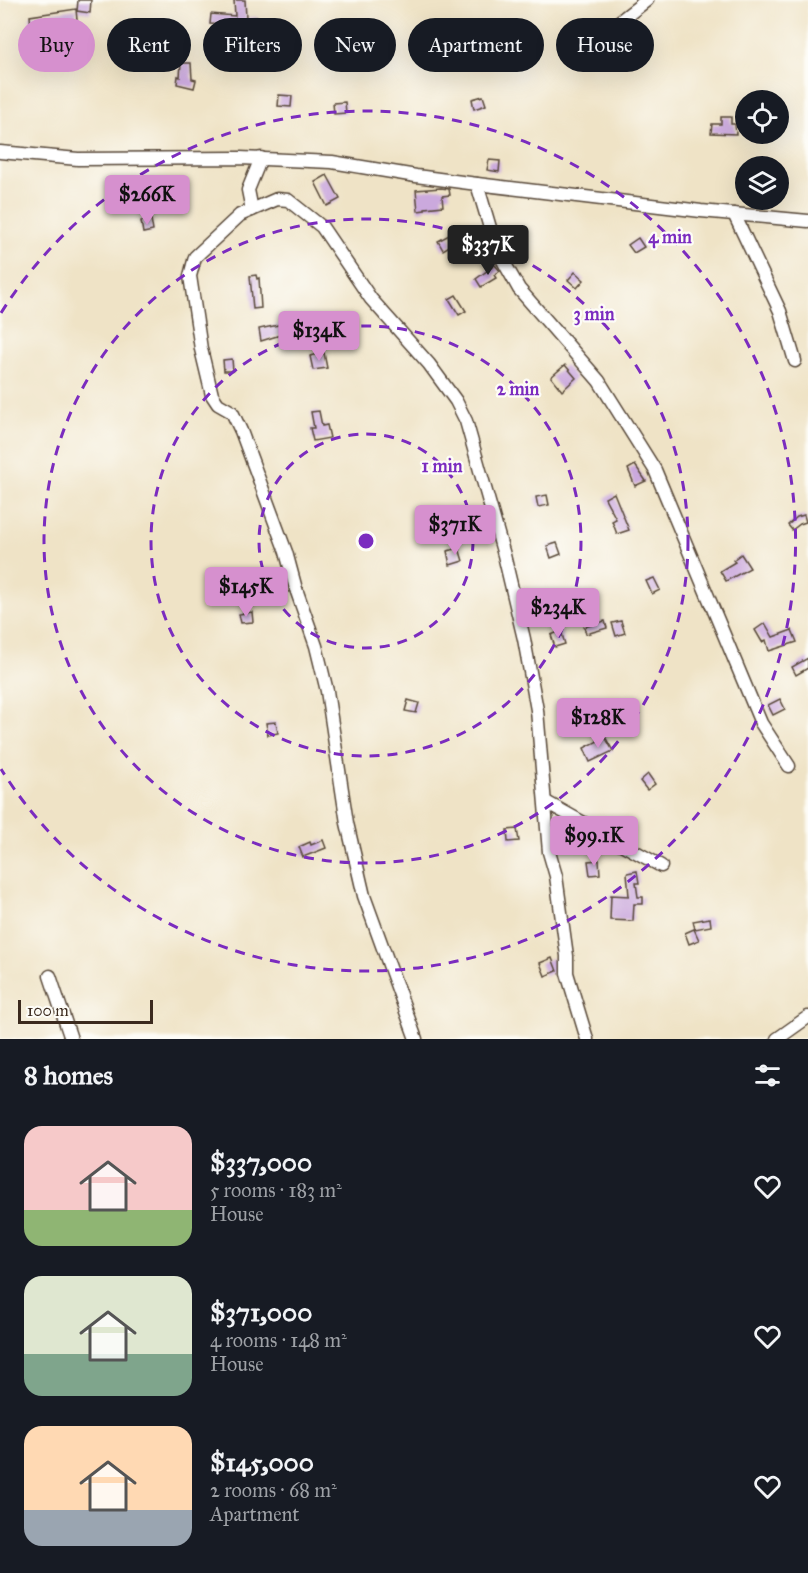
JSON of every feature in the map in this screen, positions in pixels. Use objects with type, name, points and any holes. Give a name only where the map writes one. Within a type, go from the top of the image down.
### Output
[{"type":"street","points":[[624,18],[647,0]]},
{"type":"street","points":[[0,153],[78,159],[261,158],[332,162],[477,184],[808,221]]},
{"type":"street","points":[[252,210],[248,190],[261,158]]},
{"type":"street","points":[[477,184],[496,248],[519,289],[599,381],[655,470],[761,723],[789,766]]},
{"type":"street","points":[[416,1039],[364,896],[347,823],[327,691],[316,646],[279,534],[241,431],[232,412],[218,404],[212,395],[201,349],[190,276],[195,257],[240,215],[270,201],[288,200],[322,227],[371,299],[429,364],[461,410],[471,433],[524,639],[537,710],[549,852],[556,876],[567,956],[567,973],[588,1039]]},
{"type":"street","points":[[734,214],[780,311],[795,361]]},
{"type":"street","points":[[546,802],[661,866]]},
{"type":"street","points":[[50,975],[71,1039]]},
{"type":"street","points":[[777,1039],[808,1017]]},
{"type":"building","points":[[78,0],[91,0],[90,13],[77,11]]},
{"type":"building","points":[[234,0],[245,0],[246,18],[211,18],[211,14],[235,16]]},
{"type":"building","points":[[76,9],[77,18],[30,18],[30,16]]},
{"type":"building","points":[[191,63],[192,79],[196,80],[194,88],[177,84],[178,76],[180,77],[180,72],[191,72]]},
{"type":"building","points":[[279,95],[292,96],[291,107],[278,106]]},
{"type":"building","points":[[483,96],[486,105],[474,109],[472,99]]},
{"type":"building","points":[[345,102],[346,113],[334,114],[333,103]]},
{"type":"building","points":[[721,117],[731,117],[731,124],[735,124],[735,134],[711,133],[712,124],[721,124]]},
{"type":"building","points":[[489,160],[500,161],[499,172],[487,170]]},
{"type":"building","points":[[327,175],[340,199],[327,206],[315,182]]},
{"type":"building","points":[[153,179],[154,193],[142,194],[141,181]]},
{"type":"building","points":[[449,189],[450,195],[442,196],[443,206],[418,211],[416,190]]},
{"type":"building","points":[[151,219],[153,231],[143,233],[141,221]]},
{"type":"building","points":[[480,233],[483,233],[489,252],[472,256],[471,249],[483,246]]},
{"type":"building","points":[[449,235],[453,244],[443,250],[438,241]]},
{"type":"building","points":[[638,238],[644,247],[634,253],[628,245]]},
{"type":"building","points":[[495,265],[500,271],[494,275],[496,278],[481,287],[476,279]]},
{"type":"building","points":[[575,272],[584,280],[577,288],[568,280]]},
{"type":"building","points":[[256,275],[257,279],[259,278],[261,308],[253,309],[250,276]]},
{"type":"building","points":[[456,295],[466,311],[459,315],[449,299]]},
{"type":"building","points":[[288,323],[290,332],[261,341],[259,329]]},
{"type":"building","points":[[324,353],[327,368],[313,370],[310,356]]},
{"type":"building","points":[[232,359],[233,371],[224,371],[223,360]]},
{"type":"building","points":[[565,365],[576,378],[562,391],[551,377]]},
{"type":"building","points":[[319,411],[322,426],[327,425],[330,438],[313,441],[310,428],[314,428],[311,412]]},
{"type":"building","points":[[635,465],[646,481],[635,486],[628,469]]},
{"type":"building","points":[[614,493],[629,530],[617,534],[612,521],[616,519],[605,498]]},
{"type":"building","points":[[547,495],[549,505],[538,507],[536,497]]},
{"type":"building","points":[[445,514],[448,529],[436,532],[433,516]]},
{"type":"building","points":[[804,515],[806,522],[792,530],[788,525],[797,517]]},
{"type":"building","points":[[557,543],[561,554],[551,558],[547,546]]},
{"type":"building","points":[[459,548],[463,561],[450,565],[447,551]]},
{"type":"building","points":[[741,554],[750,568],[726,581],[720,571],[735,562],[733,560]]},
{"type":"building","points":[[654,578],[660,590],[652,594],[646,581]]},
{"type":"building","points":[[252,612],[253,622],[241,623],[239,614]]},
{"type":"building","points":[[605,621],[607,628],[586,634],[584,627]]},
{"type":"building","points":[[621,621],[625,633],[616,636],[612,623]]},
{"type":"building","points":[[765,623],[773,637],[792,630],[797,642],[769,651],[766,640],[762,642],[755,630]]},
{"type":"building","points":[[561,631],[565,644],[555,647],[551,635]]},
{"type":"building","points":[[808,658],[808,668],[796,675],[792,667]]},
{"type":"building","points":[[780,699],[785,709],[773,715],[768,705]]},
{"type":"building","points":[[408,700],[419,703],[416,713],[405,711]]},
{"type":"building","points":[[276,722],[278,733],[268,735],[266,723]]},
{"type":"building","points":[[604,735],[613,751],[590,762],[584,748]]},
{"type":"building","points":[[648,774],[655,784],[647,790],[640,781]]},
{"type":"building","points":[[517,829],[519,841],[508,842],[507,830]]},
{"type":"building","points":[[323,840],[326,848],[303,857],[299,847]]},
{"type":"building","points":[[599,860],[600,874],[590,875],[588,861]]},
{"type":"building","points":[[637,871],[638,897],[643,897],[643,904],[634,904],[633,921],[610,920],[611,895],[629,896],[627,873]]},
{"type":"building","points":[[710,918],[711,926],[695,929],[693,921]]},
{"type":"building","points":[[694,929],[699,940],[689,944],[685,933]]},
{"type":"building","points":[[552,958],[557,971],[545,976],[540,963]]}]
